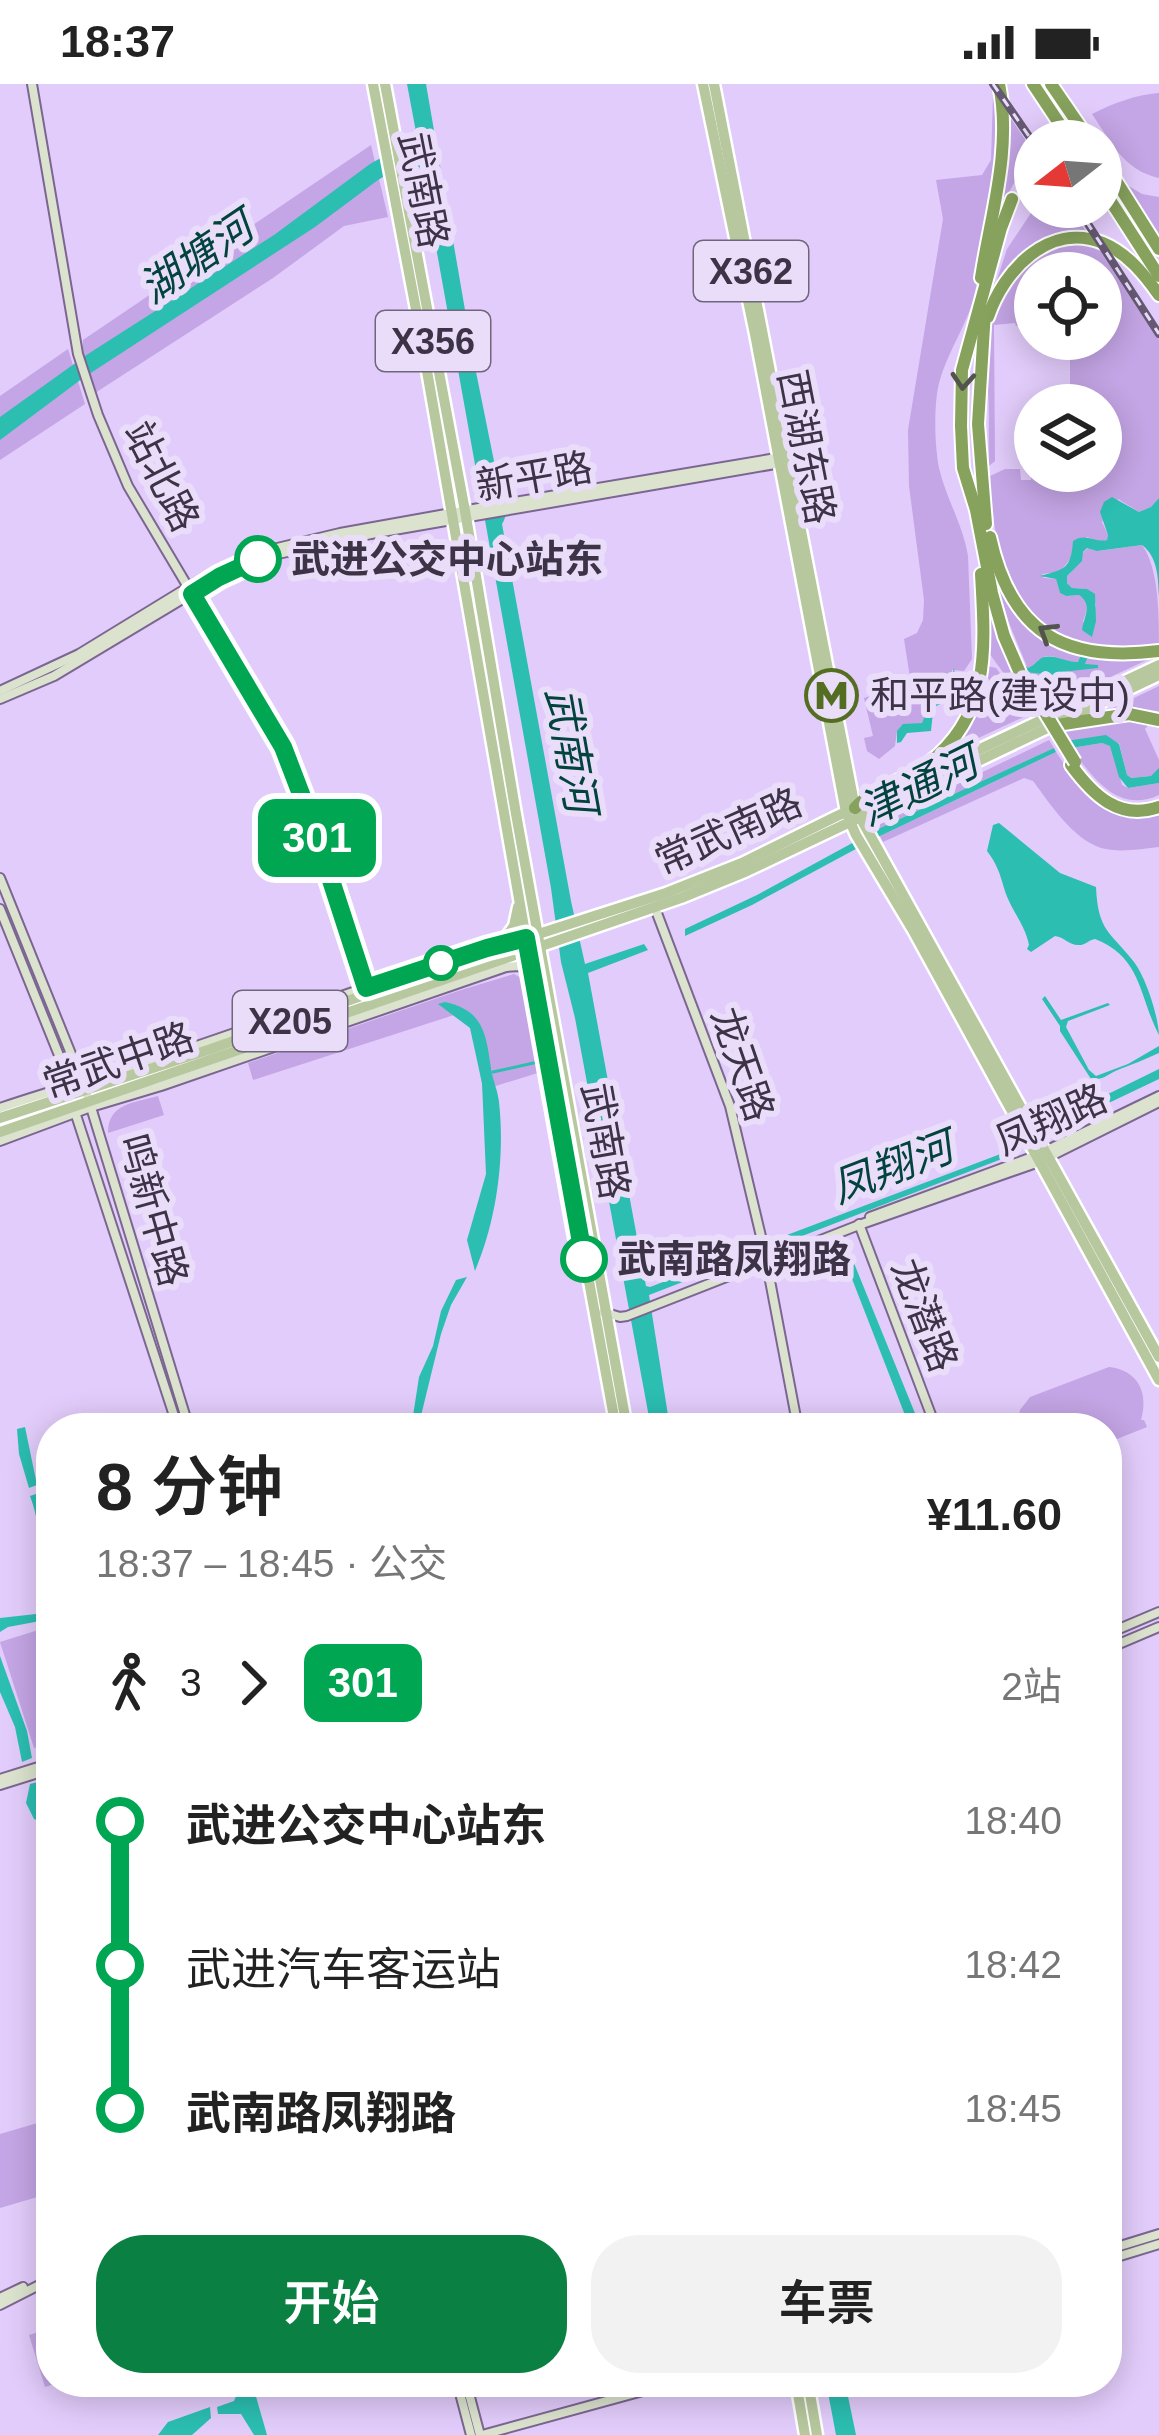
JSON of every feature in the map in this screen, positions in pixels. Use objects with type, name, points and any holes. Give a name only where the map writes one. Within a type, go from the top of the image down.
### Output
[{"type":"highway","points":[[977,336],[1004,145],[999,84]]},
{"type":"highway","points":[[1033,84],[1057,120]]},
{"type":"highway","points":[[1051,84],[1076,120]]},
{"type":"highway","points":[[1122,190],[1159,249]]},
{"type":"highway","points":[[977,336],[1014,206]]},
{"type":"highway","points":[[1122,219],[1159,276]]},
{"type":"highway","points":[[1159,295],[1132,261],[1091,240],[1061,241],[1030,254],[1007,276],[962,370],[961,426],[963,468],[1004,586],[1019,609],[1056,640],[1096,653],[1159,651]]},
{"type":"highway","points":[[982,522],[1000,624],[1031,695],[1073,763],[1099,798],[1115,807],[1136,812],[1159,804]]},
{"type":"highway","points":[[855,821],[866,796],[926,765],[957,732],[977,698],[984,656],[982,522]]},
{"type":"highway","points":[[1058,724],[1130,714],[1159,720]]},
{"type":"main road","name":"武南路","points":[[373,84],[390,148],[459,515]]},
{"type":"main road","name":"武南路","points":[[385,84],[390,148]]},
{"type":"main road","name":"西湖东路","points":[[704,84],[855,821]]},
{"type":"main road","name":"西湖东路","points":[[714,84],[782,459]]},
{"type":"main road","name":"X356","points":[[459,515],[518,894],[531,944]]},
{"type":"main road","name":"X356","points":[[459,515],[535,910],[531,944]]},
{"type":"main road","name":"常武南路","points":[[579,927],[855,821],[1159,665]]},
{"type":"main road","name":"常武南路","points":[[579,927],[655,908],[747,872],[1159,675]]},
{"type":"main road","name":"X362","points":[[855,821],[1159,1357]]},
{"type":"main road","points":[[498,947],[514,926],[518,894]]},
{"type":"main road","points":[[535,910],[554,936],[546,961],[547,982]]},
{"type":"main road","name":"X205","points":[[531,944],[579,927]]},
{"type":"main road","name":"武南路","points":[[531,944],[533,978],[608,1312],[615,1413]]},
{"type":"main road","name":"武南路","points":[[531,944],[547,982],[625,1413]]},
{"type":"main road","points":[[506,967],[531,944]]},
{"type":"main road","name":"常武中路","points":[[0,1118],[180,1074],[531,944]]},
{"type":"main road","name":"常武中路","points":[[0,1137],[82,1098],[275,1024],[498,947],[531,944]]},
{"type":"main road","points":[[404,993],[424,996]]},
{"type":"main road","points":[[226,1063],[234,1051]]},
{"type":"main road","name":"X362","points":[[1037,1148],[1159,1379]]},
{"type":"main road","points":[[799,2397],[805,2435]]},
{"type":"main road","points":[[811,2397],[817,2435]]},
{"type":"street","name":"站北路","points":[[32,84],[78,354],[115,458],[283,747],[367,991]]},
{"type":"street","name":"新平路","points":[[190,590],[290,550],[480,511],[782,459]]},
{"type":"street","name":"新平路","points":[[0,695],[242,559],[298,542],[459,515]]},
{"type":"street","name":"鸣新中路","points":[[0,878],[82,1098],[184,1413]]},
{"type":"street","name":"龙天路","points":[[655,908],[730,1106],[795,1413]]},
{"type":"street","name":"鸣新中路","points":[[0,909],[82,1098],[174,1413]]},
{"type":"street","points":[[0,1108],[82,1098],[226,1063],[506,967],[520,966],[533,978]]},
{"type":"street","name":"凤翔路","points":[[608,1312],[655,1303],[764,1253],[859,1224],[1159,1099]]},
{"type":"street","name":"龙潜路","points":[[859,1224],[930,1413]]},
{"type":"street","points":[[1122,1628],[1159,1612]]},
{"type":"street","points":[[1122,1643],[1159,1628]]},
{"type":"street","points":[[0,1782],[36,1771]]},
{"type":"street","points":[[1122,2245],[1159,2234]]},
{"type":"street","points":[[1122,2255],[1159,2244]]},
{"type":"street","points":[[0,2302],[36,2284]]},
{"type":"street","points":[[461,2397],[471,2435]]},
{"type":"street","points":[[470,2397],[481,2435],[621,2397]]},
{"type":"shaded area","points":[[407,84],[426,84],[474,362],[506,503],[502,524],[585,964],[644,944],[648,950],[588,973],[646,1286],[1011,1150],[1053,1121],[1159,1069],[1159,1079],[1054,1129],[1012,1155],[649,1295],[668,1413],[648,1413],[561,962],[422,169],[409,161],[378,180],[315,227],[83,378],[0,440],[0,417],[88,354],[274,235],[370,164],[407,143],[416,132]]},
{"type":"shaded area","points":[[1159,93],[1158,178],[1122,155],[1122,120],[1096,120],[1092,114]]},
{"type":"shaded area","points":[[993,96],[995,167],[981,264],[971,307],[943,372],[935,411],[939,468],[968,556],[972,659],[964,671],[952,670],[950,690],[929,705],[922,723],[897,731],[895,746],[879,759],[867,751],[864,738],[873,736],[864,698],[911,684],[904,639],[917,633],[923,620],[908,430],[943,219],[936,180],[982,175],[991,160]]},
{"type":"shaded area","points":[[1006,111],[1014,123],[1014,183],[992,256]]},
{"type":"shaded area","points":[[371,145],[388,217],[344,226],[273,278],[95,393],[83,340]]},
{"type":"shaded area","points":[[1127,185],[1159,197],[1159,238]]},
{"type":"shaded area","points":[[1021,228],[1084,228],[1088,235],[1014,252],[1014,262],[992,295],[1007,249]]},
{"type":"shaded area","points":[[1061,245],[1087,245],[1106,252],[1045,252]]},
{"type":"shaded area","points":[[1014,275],[1014,323],[994,325],[995,461],[989,466],[988,344],[1006,284]]},
{"type":"shaded area","points":[[1122,278],[1159,340],[1159,498],[1139,512],[1118,499],[1102,522],[1107,540],[1087,537],[1060,572],[1042,574],[1056,579],[1060,593],[1079,595],[1085,601],[1083,621],[1091,637],[1096,604],[1087,589],[1072,588],[1067,576],[1088,548],[1142,545],[1155,579],[1159,647],[1115,648],[1079,642],[1050,629],[1028,610],[1000,554],[990,476],[1014,469],[1014,492],[1122,492],[1122,384],[1070,384],[1070,360],[1122,360]]},
{"type":"shaded area","points":[[68,349],[85,404],[0,460],[0,396]]},
{"type":"shaded area","points":[[1112,497],[1139,512],[1159,498],[1159,596],[1154,562],[1142,545],[1087,548],[1067,583],[1095,594],[1092,637],[1082,630],[1083,599],[1060,593],[1056,579],[1040,576],[1065,566],[1077,538],[1107,540],[1100,512]]},
{"type":"shaded area","points":[[995,577],[1012,606],[1082,653],[1082,658],[1078,662],[1047,656],[1028,669]]},
{"type":"shaded area","points":[[985,588],[1013,675],[1005,675],[989,653]]},
{"type":"shaded area","points":[[1082,653],[1088,656],[1085,664],[1098,668],[1061,672],[1060,678],[1028,673],[1025,665],[1028,668],[1048,657],[1078,662]]},
{"type":"shaded area","points":[[1146,655],[1147,660],[1046,707],[1028,673],[1060,677],[1060,672],[1088,666],[1084,664],[1088,656]]},
{"type":"shaded area","points":[[987,666],[996,668],[1010,686],[1016,682],[1032,713],[942,755],[971,714]]},
{"type":"shaded area","points":[[954,668],[956,685],[948,701],[936,706],[931,731],[907,733],[897,743],[897,731],[903,724],[922,723],[929,705],[949,690]]},
{"type":"shaded area","points":[[1159,686],[1159,715],[1109,710]]},
{"type":"shaded area","points":[[1131,718],[1151,722],[1145,729],[1159,771],[1151,776],[1127,775],[1119,743],[1066,741],[1060,730]]},
{"type":"shaded area","points":[[1106,735],[1119,744],[1127,775],[1151,776],[1159,768],[1159,783],[1128,788],[1119,777],[1110,746],[1071,748],[1066,741]]},
{"type":"shaded area","points":[[1049,740],[1054,748],[878,829],[881,821]]},
{"type":"shaded area","points":[[1111,746],[1122,785],[1159,783],[1159,795],[1144,800],[1119,796],[1098,781],[1071,748]]},
{"type":"shaded area","points":[[1054,748],[1056,752],[685,936],[685,929],[878,829]]},
{"type":"shaded area","points":[[1056,752],[1086,792],[1110,810],[1140,816],[1159,813],[1159,847],[1115,850],[1090,843],[1063,820],[1033,781],[1024,778],[883,842],[880,836]]},
{"type":"shaded area","points":[[999,823],[1060,873],[1096,887],[1103,922],[1143,977],[1159,1035],[1131,967],[1110,947],[1095,939],[1075,945],[1055,936],[1031,952],[1027,949],[1024,930],[987,851],[993,825]]},
{"type":"shaded area","points":[[514,974],[528,987],[544,1071],[483,1090],[473,1033],[454,1015],[253,1080],[248,1063]]},
{"type":"shaded area","points":[[1045,996],[1061,1020],[1110,1005],[1068,1021],[1066,1027],[1096,1076],[1159,1046],[1159,1053],[1091,1079],[1042,999]]},
{"type":"shaded area","points":[[445,1002],[469,1012],[482,1028],[499,1102],[498,1188],[475,1271],[467,1240],[486,1174],[482,1083],[470,1028],[438,1004]]},
{"type":"shaded area","points":[[158,1096],[164,1115],[108,1133],[117,1110]]},
{"type":"shaded area","points":[[847,1246],[915,1413],[904,1413],[840,1248]]},
{"type":"shaded area","points":[[467,1277],[441,1334],[422,1413],[413,1413],[419,1377],[456,1280]]},
{"type":"shaded area","points":[[1109,1367],[1119,1369],[1139,1385],[1141,1420],[1147,1427],[1122,1437],[1122,1413],[1020,1413],[1030,1397]]},
{"type":"shaded area","points":[[25,1427],[36,1480],[29,1488],[19,1454],[17,1429]]},
{"type":"shaded area","points":[[36,1614],[36,1622],[0,1632],[0,1618]]},
{"type":"shaded area","points":[[36,1631],[36,1747],[34,1748],[0,1642]]},
{"type":"shaded area","points":[[0,1656],[27,1731],[32,1758],[22,1762],[15,1727],[0,1692]]},
{"type":"shaded area","points":[[36,1782],[36,1820],[26,1803],[30,1784]]},
{"type":"shaded area","points":[[36,2123],[36,2197],[0,2208],[0,2134]]},
{"type":"shaded area","points":[[236,2397],[256,2397],[267,2435],[254,2435],[241,2414],[218,2414],[217,2407]]},
{"type":"shaded area","points":[[829,2397],[848,2397],[856,2435],[836,2435]]},
{"type":"shaded area","points":[[210,2407],[211,2418],[192,2435],[158,2435],[168,2422]]},
{"type":"waterway","points":[[493,1072],[538,1062]]},
{"type":"railway","points":[[993,84],[1018,120]]},
{"type":"railway","points":[[1091,228],[1159,334]]},
{"type":"bus line","name":"301","points":[[258,559],[192,594],[283,747],[366,988],[526,938],[584,1259]]},
{"type":"place","name":"武进公交中心站东","points":[[258,559]]},
{"type":"place","name":"和平路(建设中)","points":[[831,695]]},
{"type":"place","name":"武南路凤翔路","points":[[584,1259]]},
{"type":"water label","name":"湖塘河","points":[[196,257]]},
{"type":"water label","name":"武南河","points":[[572,750]]},
{"type":"water label","name":"津通河","points":[[918,786]]},
{"type":"water label","name":"凤翔河","points":[[892,1167]]}]
